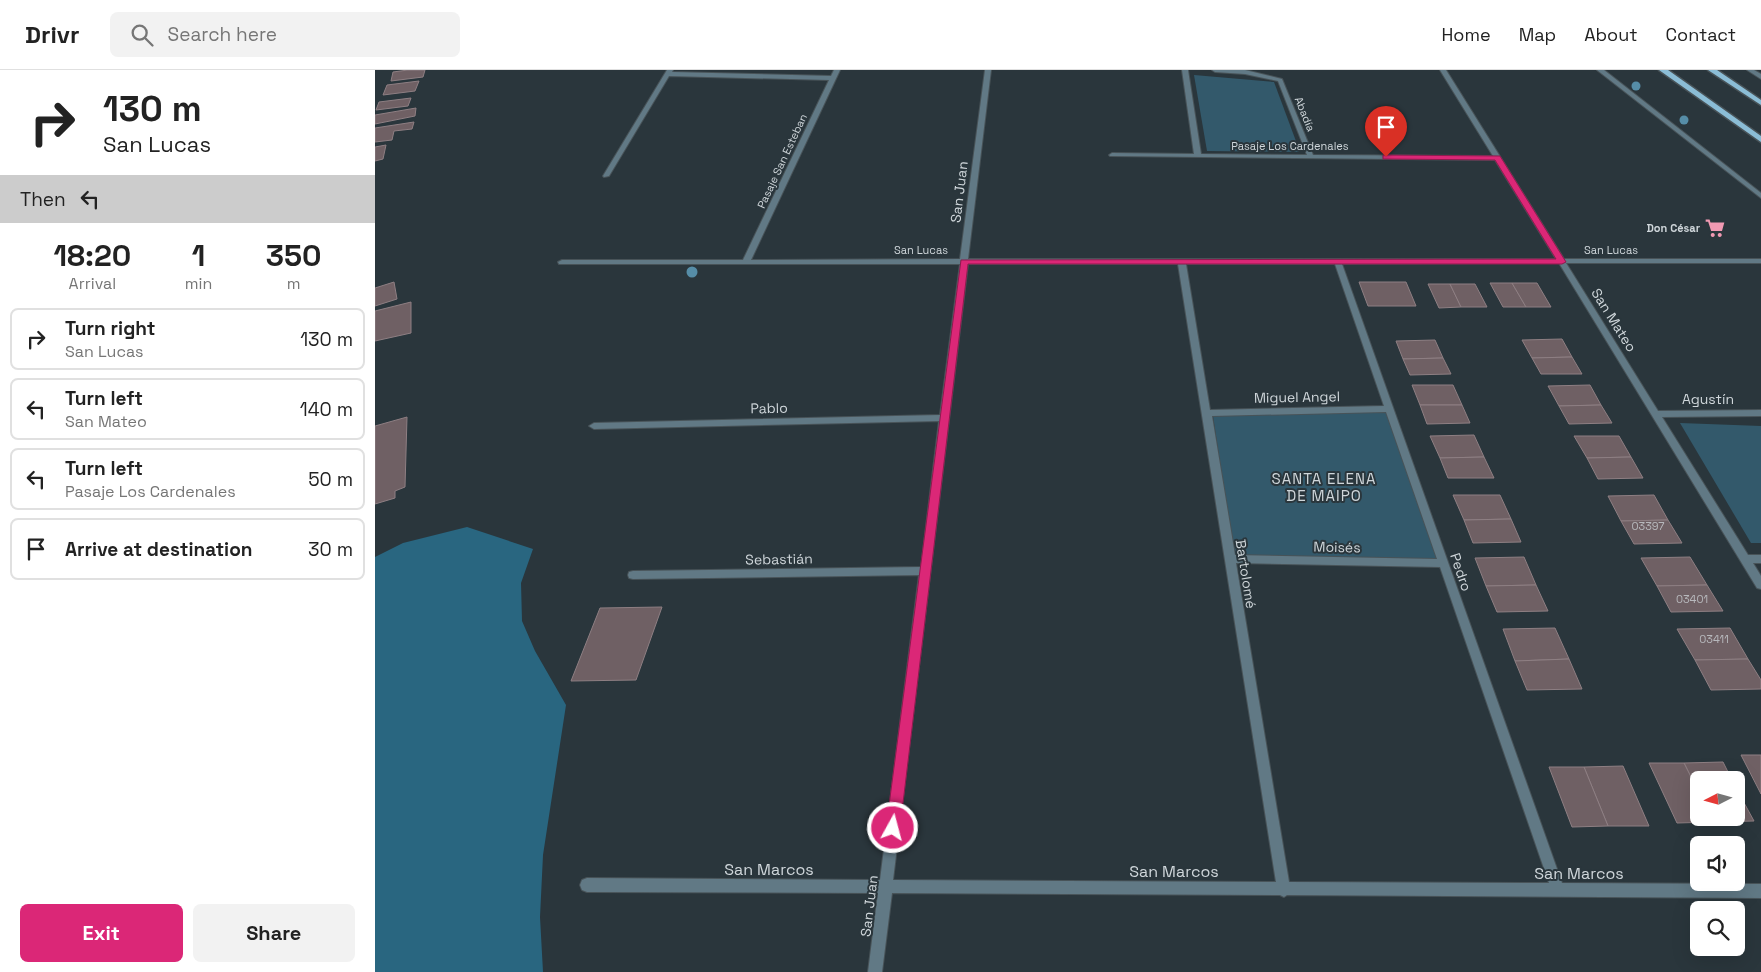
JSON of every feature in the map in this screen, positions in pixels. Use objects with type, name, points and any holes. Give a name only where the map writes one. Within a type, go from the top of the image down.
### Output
[{"type":"main road","points":[[1663,70],[1761,140]]},
{"type":"main road","points":[[1712,70],[1761,104]]},
{"type":"street","name":"Pasaje San Esteban","points":[[747,262],[837,70]]},
{"type":"street","name":"San Juan","points":[[875,972],[988,70]]},
{"type":"street","points":[[1185,70],[1198,156]]},
{"type":"street","name":"Abadía","points":[[1215,70],[1245,72],[1280,80],[1311,157]]},
{"type":"street","name":"San Mateo","points":[[1443,70],[1761,585]]},
{"type":"street","points":[[1601,70],[1761,196]]},
{"type":"street","points":[[1750,70],[1761,77]]},
{"type":"street","points":[[606,176],[669,72],[833,78]]},
{"type":"street","name":"Pasaje Los Cardenales","points":[[1112,155],[1497,158]]},
{"type":"street","name":"San Lucas","points":[[562,262],[1761,261]]},
{"type":"street","name":"Bartolomé","points":[[1182,262],[1284,890]]},
{"type":"street","name":"Pedro","points":[[1338,262],[1558,890]]},
{"type":"street","name":"Miguel Angel","points":[[1206,413],[1389,409]]},
{"type":"street","name":"Agustín","points":[[1655,414],[1761,413]]},
{"type":"street","name":"Pablo","points":[[594,426],[945,418]]},
{"type":"street","name":"Moisés","points":[[1229,558],[1443,564]]},
{"type":"street","points":[[1745,558],[1761,559]]},
{"type":"street","name":"Sebastián","points":[[633,575],[925,571]]},
{"type":"street","name":"San Marcos","points":[[587,885],[1761,891]]},
{"type":"shaded area","points":[[1194,75],[1274,82],[1300,152],[1207,151]]},
{"type":"shaded area","name":"SANTA ELENA DE MAIPO","points":[[1387,410],[1437,559],[1234,555],[1213,416]]},
{"type":"shaded area","points":[[1680,423],[1761,426],[1761,543],[1751,543]]},
{"type":"shaded area","points":[[467,527],[533,549],[521,583],[522,621],[535,651],[566,705],[543,855],[540,917],[543,972],[375,972],[375,557],[403,543]]},
{"type":"building","points":[[425,70],[423,77],[391,81],[393,72]]},
{"type":"building","points":[[419,81],[415,91],[383,95],[387,85]]},
{"type":"building","points":[[411,98],[408,106],[376,110],[379,102]]},
{"type":"building","points":[[416,108],[415,116],[375,124],[375,115]]},
{"type":"building","points":[[414,122],[412,129],[394,131],[392,140],[375,142],[375,128]]},
{"type":"building","points":[[386,145],[383,159],[375,161],[375,147]]},
{"type":"building","points":[[394,282],[397,299],[375,306],[375,288]]},
{"type":"building","points":[[1359,282],[1406,282],[1416,306],[1368,306]]},
{"type":"building","points":[[1490,283],[1512,283],[1526,307],[1503,307]]},
{"type":"building","points":[[1512,283],[1537,283],[1551,307],[1526,307]]},
{"type":"building","points":[[1428,284],[1450,284],[1461,307],[1439,308]]},
{"type":"building","points":[[1450,284],[1475,284],[1487,307],[1461,307]]},
{"type":"building","points":[[411,302],[411,333],[375,341],[375,311]]},
{"type":"building","points":[[1562,339],[1572,357],[1532,358],[1522,340]]},
{"type":"building","points":[[1435,340],[1443,358],[1403,359],[1396,341]]},
{"type":"building","points":[[1572,357],[1582,374],[1541,374],[1532,358]]},
{"type":"building","points":[[1443,358],[1451,374],[1410,375],[1403,359]]},
{"type":"building","points":[[1412,385],[1453,385],[1462,405],[1420,405]]},
{"type":"building","points":[[1590,385],[1601,405],[1559,406],[1548,386]]},
{"type":"building","points":[[1420,405],[1462,405],[1470,423],[1427,424]]},
{"type":"building","points":[[1601,405],[1612,423],[1569,424],[1559,406]]},
{"type":"building","points":[[407,417],[405,487],[395,491],[395,498],[375,504],[375,426]]},
{"type":"building","points":[[1474,435],[1484,457],[1440,458],[1430,436]]},
{"type":"building","points":[[1574,436],[1619,436],[1631,457],[1587,458]]},
{"type":"building","points":[[1484,457],[1494,478],[1448,478],[1440,458]]},
{"type":"building","points":[[1631,457],[1643,478],[1598,479],[1587,458]]},
{"type":"building","points":[[1453,495],[1500,495],[1511,519],[1464,520]]},
{"type":"building","points":[[1654,495],[1668,520],[1621,521],[1608,496]]},
{"type":"building","points":[[1511,519],[1521,542],[1473,543],[1464,520]]},
{"type":"building","points":[[1668,520],[1682,543],[1634,544],[1621,521]]},
{"type":"building","points":[[1524,557],[1536,585],[1486,586],[1475,558]]},
{"type":"building","points":[[1690,557],[1707,585],[1657,586],[1641,558]]},
{"type":"building","points":[[1536,585],[1548,611],[1497,612],[1486,586]]},
{"type":"building","points":[[1707,585],[1723,611],[1671,612],[1657,586]]},
{"type":"building","points":[[662,607],[636,680],[571,681],[600,608]]},
{"type":"building","points":[[1555,628],[1569,659],[1515,661],[1503,629]]},
{"type":"building","points":[[1730,628],[1748,659],[1695,660],[1677,629]]},
{"type":"building","points":[[1569,659],[1582,689],[1527,690],[1515,661]]},
{"type":"building","points":[[1748,659],[1761,680],[1761,689],[1711,690],[1695,660]]},
{"type":"building","points":[[1741,755],[1761,755],[1761,794]]},
{"type":"building","points":[[1723,762],[1728,771],[1690,771],[1690,775],[1684,763]]},
{"type":"building","points":[[1649,763],[1684,763],[1690,775],[1690,823],[1677,823]]},
{"type":"building","points":[[1623,766],[1649,826],[1608,826],[1584,767]]},
{"type":"building","points":[[1549,767],[1584,767],[1608,826],[1572,827]]},
{"type":"building","points":[[1745,804],[1754,821],[1745,821]]},
{"type":"place","name":"Don César","points":[[1715,228]]},
{"type":"district","name":"SANTA ELENA DE MAIPO","points":[[1324,488]]},
{"type":"route","points":[[893,828],[964,262],[1562,262],[1497,158],[1386,157]]}]
